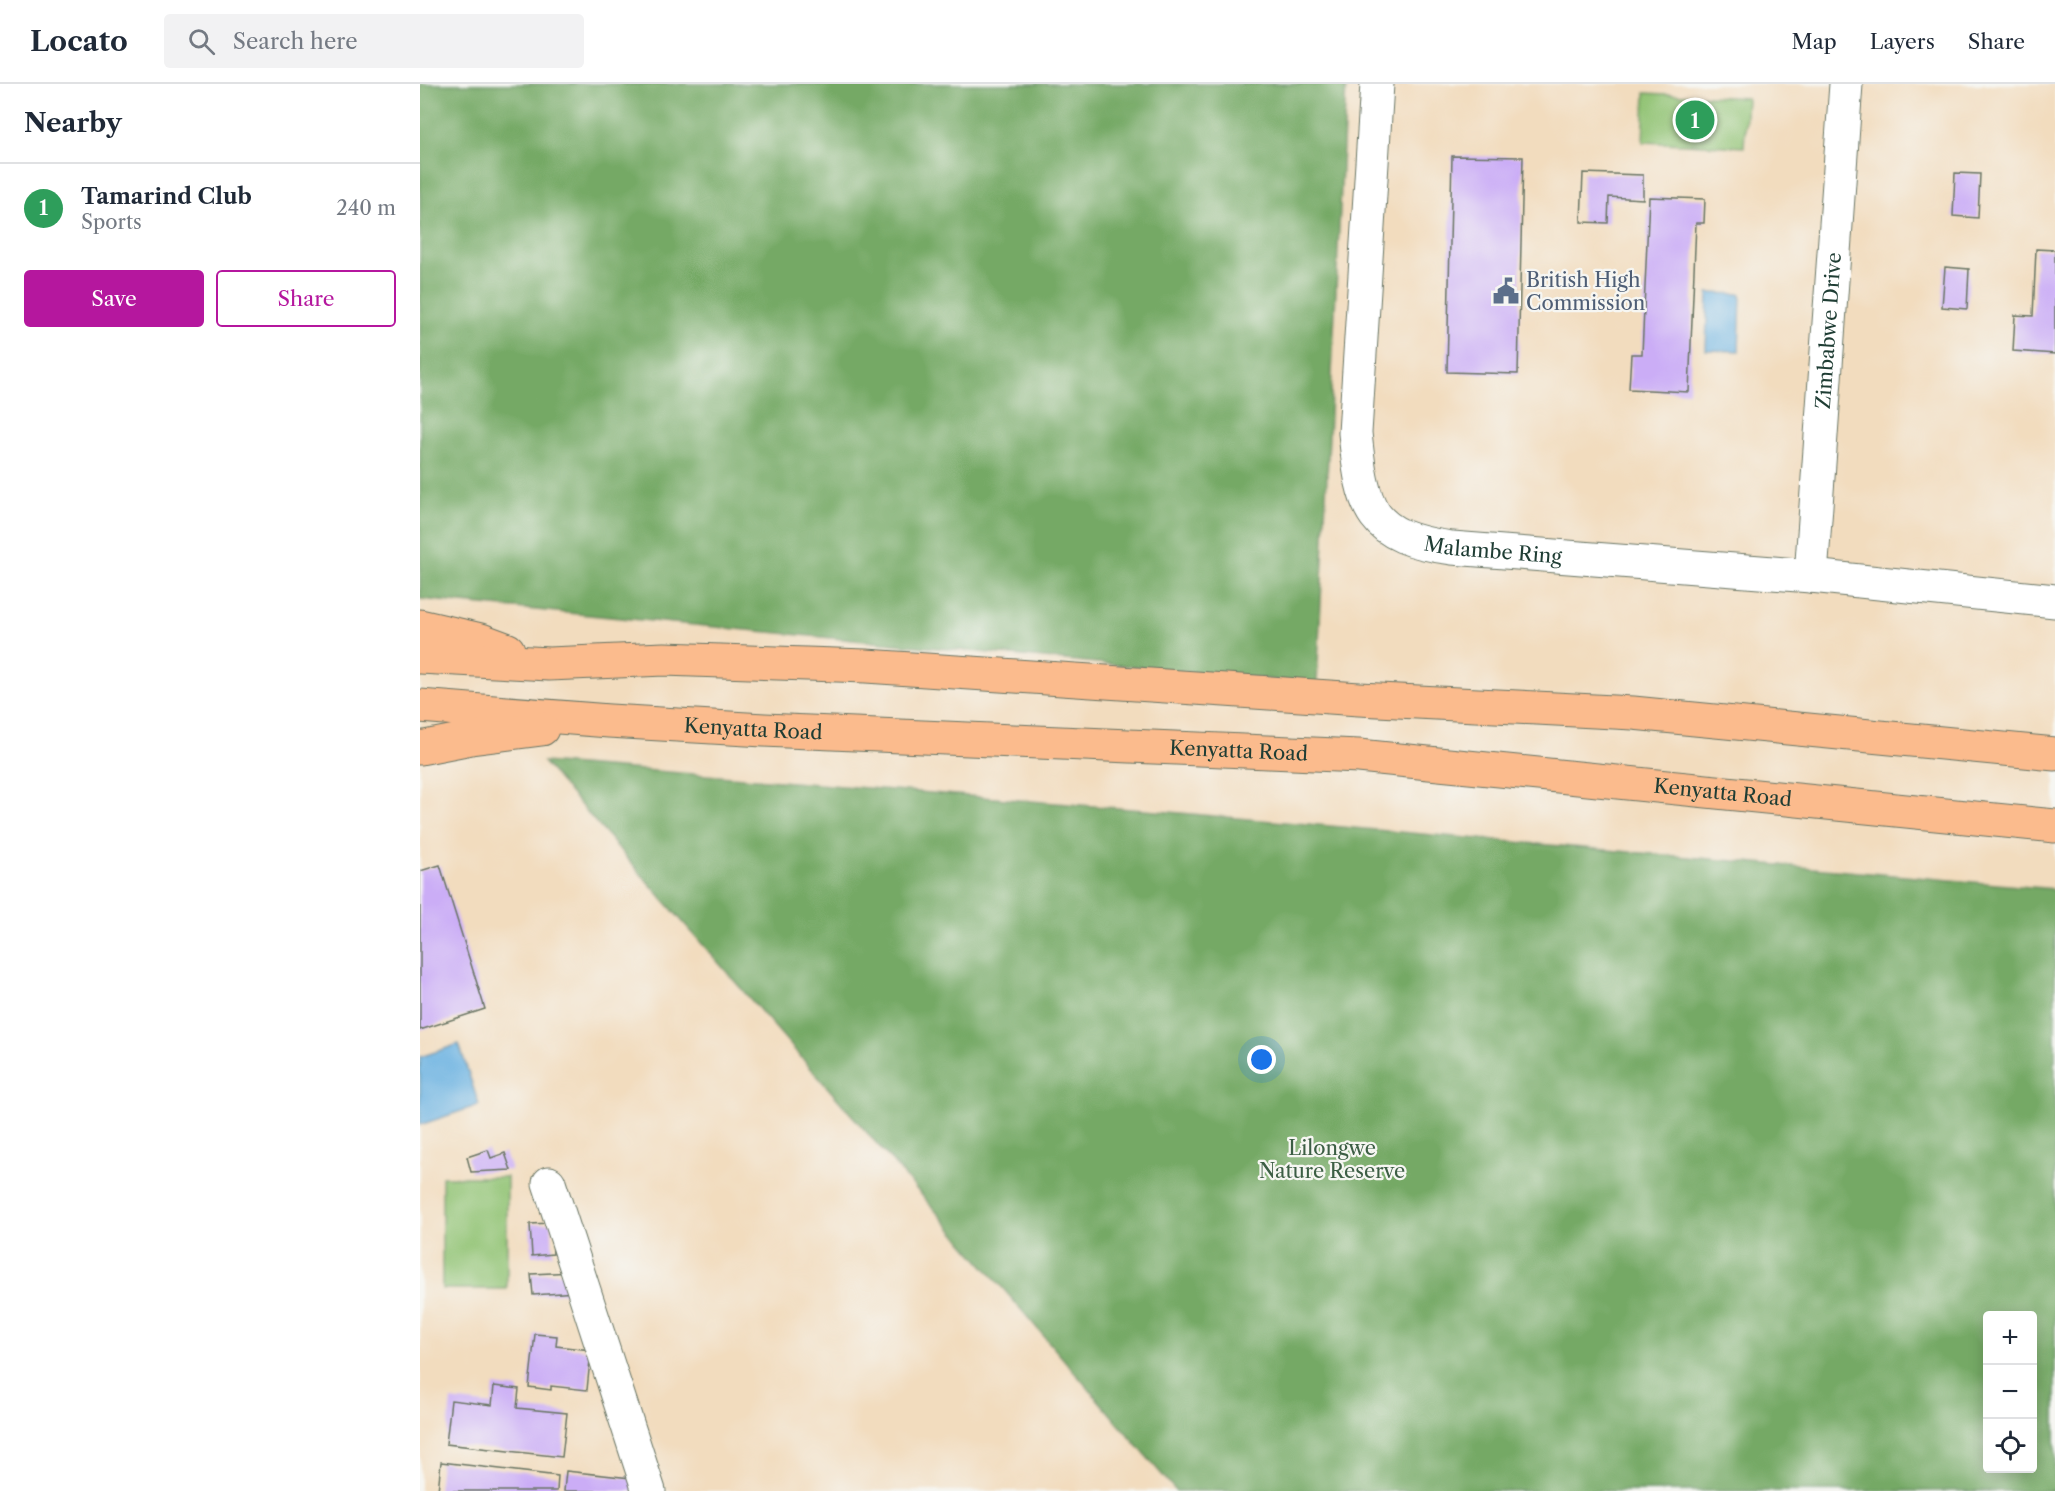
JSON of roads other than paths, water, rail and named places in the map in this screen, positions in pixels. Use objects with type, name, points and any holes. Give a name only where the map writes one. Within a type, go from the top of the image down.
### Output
[{"type":"main road","points":[[420,626],[481,640],[549,664]]},
{"type":"main road","points":[[420,657],[549,664],[664,659],[866,666],[1359,699],[1633,713],[2055,754]]},
{"type":"main road","name":"Kenyatta Road","points":[[420,706],[609,721],[764,730],[1359,756],[2055,826]]},
{"type":"main road","points":[[420,748],[471,738],[609,721]]},
{"type":"street","name":"Malambe Ring","points":[[1377,84],[1355,433],[1364,494],[1373,513],[1385,527],[1405,538],[1433,546],[1811,576],[2055,601]]},
{"type":"street","name":"Zimbabwe Drive","points":[[1811,576],[1846,84]]},
{"type":"street","points":[[549,1183],[649,1491]]},
{"type":"water","points":[[1708,293],[1741,294],[1739,351],[1706,350]]},
{"type":"water","points":[[459,1044],[479,1105],[420,1125],[420,1057]]},
{"type":"place","name":"Tamarind Club","points":[[1695,120]]},
{"type":"place","name":"British High Commission","points":[[1506,291]]},
{"type":"park label","name":"Lilongwe Nature Reserve","points":[[1332,1160]]}]
